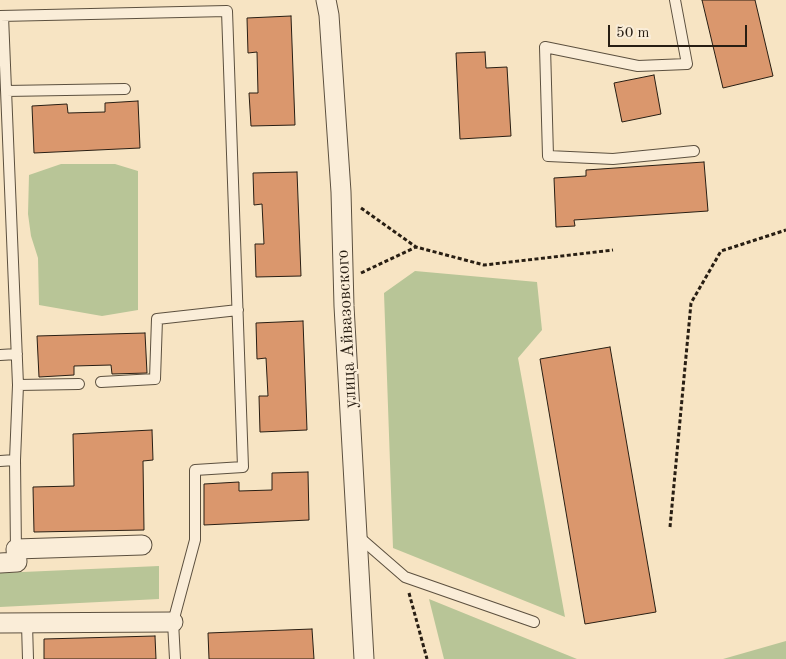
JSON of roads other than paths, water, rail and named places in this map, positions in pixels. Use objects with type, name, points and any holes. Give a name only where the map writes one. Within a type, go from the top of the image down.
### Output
[{"type":"street","name":"улица Айвазовского","points":[[326,0],[330,14],[341,192],[344,306],[359,537],[364,659]]},
{"type":"street","points":[[11,558],[142,545]]},
{"type":"street","points":[[0,623],[173,622]]},
{"type":"lane","points":[[675,0],[687,64],[638,66],[545,47],[548,156],[613,159],[694,151]]},
{"type":"lane","points":[[11,558],[18,386],[2,16],[227,11],[243,467],[194,470],[196,540],[173,622],[175,659]]},
{"type":"lane","points":[[6,91],[125,89]]},
{"type":"lane","points":[[101,382],[155,379],[157,319],[238,310]]},
{"type":"lane","points":[[0,355],[17,354]]},
{"type":"lane","points":[[18,386],[79,384]]},
{"type":"lane","points":[[0,460],[15,460]]},
{"type":"lane","points":[[359,537],[405,578],[534,622]]},
{"type":"lane","points":[[27,624],[28,659]]}]
